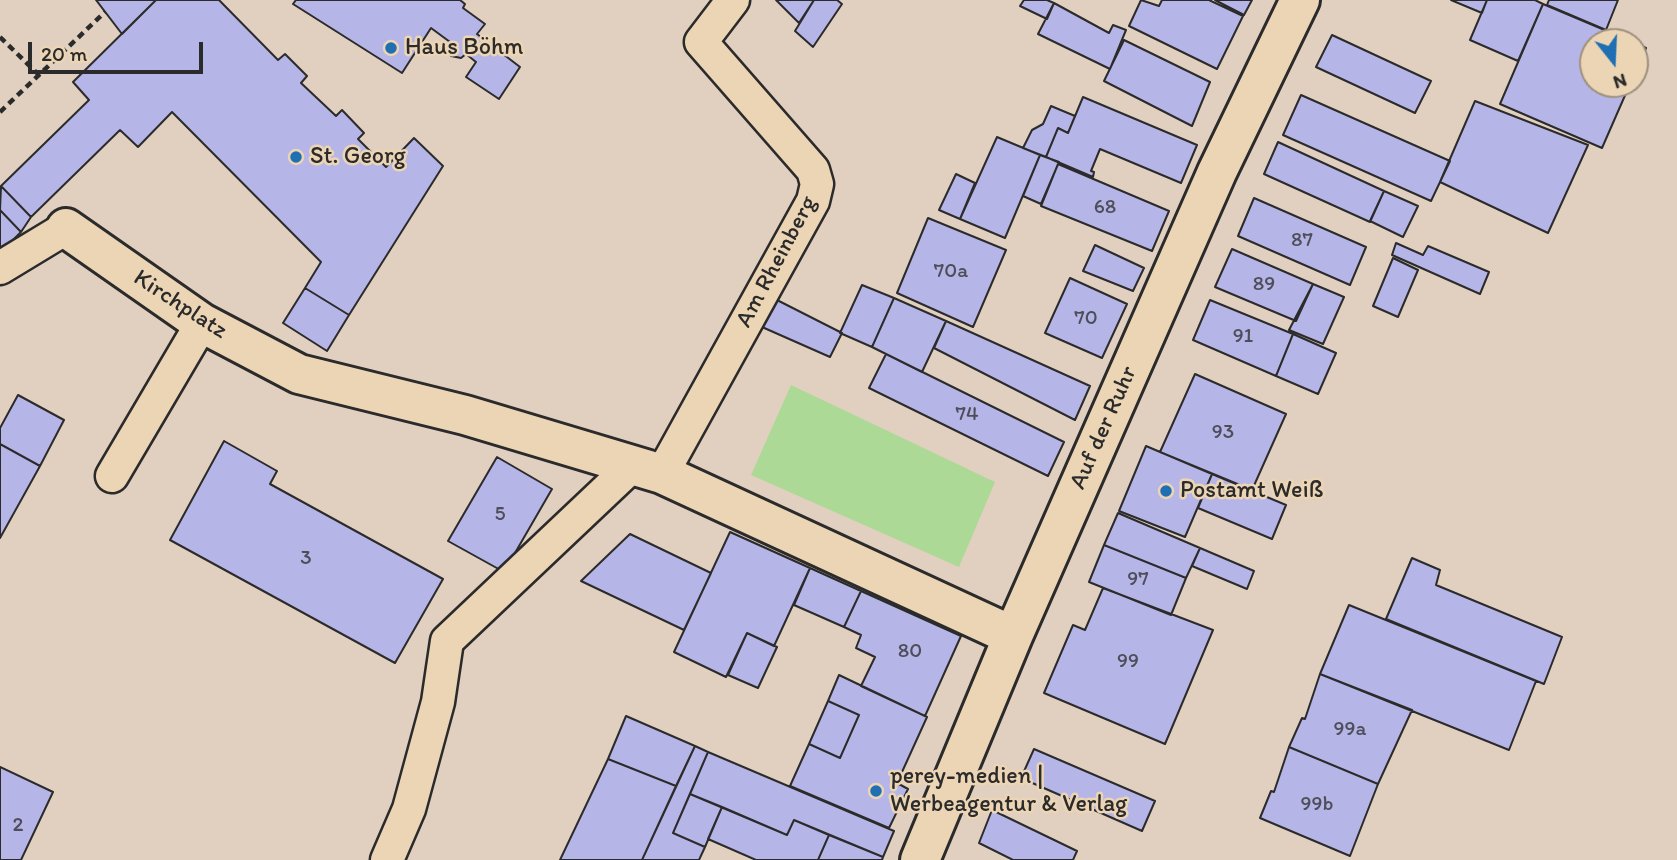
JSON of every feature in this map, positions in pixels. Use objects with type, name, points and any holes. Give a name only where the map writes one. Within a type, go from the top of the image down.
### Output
[{"type":"street","name":"Auf der Ruhr","points":[[920,860],[1013,636],[1217,172],[1300,0]]},
{"type":"street","name":"Kirchplatz","points":[[66,228],[202,323],[299,374],[465,415],[648,469]]},
{"type":"street","points":[[648,469],[1013,636]]},
{"type":"lane","name":"Am Rheinberg","points":[[648,469],[813,201],[817,184],[813,170],[701,41],[733,0]]},
{"type":"lane","points":[[0,268],[66,228]]},
{"type":"lane","points":[[112,476],[202,323]]},
{"type":"lane","points":[[387,860],[409,809],[438,702],[447,641],[648,469]]},
{"type":"path","points":[[0,112],[105,12]]},
{"type":"path","points":[[0,37],[40,76]]},
{"type":"green space","points":[[791,385],[995,482],[959,567],[751,475]]},
{"type":"building","points":[[96,0],[156,0],[122,34]]},
{"type":"building","name":"St. Georg","points":[[156,0],[219,0],[278,60],[285,54],[307,76],[301,83],[336,116],[342,110],[364,133],[358,139],[386,167],[414,138],[443,166],[349,315],[305,288],[321,262],[172,112],[138,147],[120,130],[31,217],[1,186],[89,100],[73,82]]},
{"type":"building","name":"Haus Böhm","points":[[296,0],[460,0],[465,4],[463,8],[485,24],[477,34],[520,67],[499,99],[466,77],[476,62],[466,54],[461,58],[451,56],[448,52],[450,42],[431,28],[402,73],[293,4]]},
{"type":"building","points":[[776,0],[814,0],[799,23]]},
{"type":"building","points":[[814,0],[837,0],[842,4],[813,47],[795,31]]},
{"type":"building","points":[[1024,0],[1047,0],[1054,3],[1047,19],[1020,6]]},
{"type":"building","points":[[1141,0],[1159,6],[1162,0],[1209,0],[1243,16],[1217,69],[1129,26]]},
{"type":"building","points":[[1215,0],[1252,0],[1244,15]]},
{"type":"building","points":[[1451,0],[1487,0],[1482,13]]},
{"type":"building","points":[[1487,0],[1535,0],[1543,4],[1518,61],[1470,40]]},
{"type":"building","points":[[1549,0],[1618,0],[1607,28],[1547,5]]},
{"type":"building","points":[[1054,3],[1109,33],[1113,25],[1126,30],[1110,69],[1038,34]]},
{"type":"building","points":[[1543,4],[1600,28],[1579,28],[1579,98],[1624,98],[1602,148],[1500,104]]},
{"type":"building","points":[[1332,35],[1431,81],[1415,113],[1316,67]]},
{"type":"building","points":[[1124,40],[1210,82],[1192,126],[1104,81]]},
{"type":"building","points":[[1301,95],[1450,161],[1431,201],[1283,135]]},
{"type":"building","points":[[1083,97],[1197,145],[1181,183],[1100,149],[1091,171],[1094,172],[1093,177],[1046,157],[1058,128],[1068,133]]},
{"type":"building","points":[[1475,101],[1588,145],[1548,233],[1440,182]]},
{"type":"building","points":[[1051,106],[1075,116],[1068,133],[1058,128],[1046,157],[1023,148],[1032,130],[1043,124]]},
{"type":"building","points":[[997,137],[1040,155],[1005,238],[960,219]]},
{"type":"building","points":[[1278,142],[1384,191],[1370,222],[1264,174]]},
{"type":"building","points":[[1040,155],[1059,162],[1041,204],[1023,196]]},
{"type":"building","points":[[1058,164],[1169,211],[1152,251],[1041,206]]},
{"type":"building","points":[[956,174],[975,183],[960,219],[939,210]]},
{"type":"building","points":[[1,186],[31,217],[21,232],[0,210]]},
{"type":"building","points":[[1384,191],[1418,206],[1403,237],[1370,221]]},
{"type":"building","points":[[1254,198],[1366,247],[1350,285],[1238,236]]},
{"type":"building","points":[[0,210],[21,232],[0,253]]},
{"type":"building","points":[[928,218],[1006,250],[973,327],[897,293]]},
{"type":"building","points":[[1396,243],[1423,255],[1428,246],[1489,272],[1480,294],[1392,255]]},
{"type":"building","points":[[1095,245],[1144,268],[1133,291],[1083,271]]},
{"type":"building","points":[[1232,249],[1313,284],[1296,321],[1215,287]]},
{"type":"building","points":[[1393,258],[1418,270],[1398,317],[1373,306]]},
{"type":"building","points":[[1070,278],[1127,304],[1102,358],[1045,333]]},
{"type":"building","points":[[1313,284],[1344,297],[1323,344],[1289,330]]},
{"type":"building","points":[[862,285],[894,298],[872,347],[840,333]]},
{"type":"building","points":[[305,288],[349,315],[327,351],[283,323]]},
{"type":"building","points":[[894,298],[946,321],[922,372],[872,347]]},
{"type":"building","points":[[775,299],[842,333],[830,357],[762,327]]},
{"type":"building","points":[[1210,300],[1293,334],[1276,376],[1193,340]]},
{"type":"building","points":[[946,321],[1090,386],[1075,420],[934,348]]},
{"type":"building","points":[[1293,334],[1336,353],[1318,394],[1276,376]]},
{"type":"building","points":[[886,354],[1064,442],[1048,476],[869,388]]},
{"type":"building","points":[[1195,374],[1286,414],[1252,490],[1160,452]]},
{"type":"building","points":[[18,395],[64,420],[40,466],[0,444],[0,428]]},
{"type":"building","points":[[224,441],[277,471],[270,484],[443,579],[395,663],[170,540]]},
{"type":"building","points":[[0,444],[40,466],[0,538]]},
{"type":"building","name":"Postamt Weiß","points":[[1146,446],[1212,474],[1185,537],[1119,511]]},
{"type":"building","points":[[497,457],[552,489],[504,572],[448,541]]},
{"type":"building","points":[[1212,474],[1286,505],[1272,539],[1198,508]]},
{"type":"building","points":[[1118,513],[1200,548],[1186,578],[1104,545]]},
{"type":"building","points":[[730,532],[810,568],[774,646],[747,633],[726,677],[674,652]]},
{"type":"building","points":[[630,534],[711,573],[684,630],[581,581]]},
{"type":"building","points":[[1104,545],[1186,578],[1171,615],[1089,582]]},
{"type":"building","points":[[1200,548],[1254,571],[1247,589],[1192,566]]},
{"type":"building","points":[[1412,558],[1440,570],[1436,585],[1562,637],[1544,684],[1386,619]]},
{"type":"building","points":[[810,568],[861,591],[844,627],[794,605]]},
{"type":"building","points":[[1103,588],[1213,630],[1165,744],[1044,693],[1073,625],[1085,630]]},
{"type":"building","points":[[861,591],[961,636],[925,716],[861,686],[875,657],[856,648],[861,635],[844,627]]},
{"type":"building","points":[[1349,605],[1536,681],[1509,750],[1320,674]]},
{"type":"building","points":[[747,633],[777,647],[758,688],[728,675]]},
{"type":"building","points":[[1320,674],[1412,710],[1378,784],[1289,747],[1302,718],[1305,719]]},
{"type":"building","points":[[839,675],[927,717],[897,783],[908,789],[889,828],[790,786],[809,744],[840,758],[859,715],[828,701]]},
{"type":"building","points":[[828,701],[859,715],[840,758],[809,744]]},
{"type":"building","points":[[626,716],[695,746],[676,786],[608,759]]},
{"type":"building","points":[[695,746],[708,752],[673,833],[705,847],[699,860],[642,860]]},
{"type":"building","points":[[1289,747],[1378,784],[1350,856],[1260,818],[1271,791],[1274,792]]},
{"type":"building","points":[[1034,749],[1155,801],[1142,831],[1021,778]]},
{"type":"building","points":[[708,752],[894,831],[883,857],[794,820],[787,835],[690,794]]},
{"type":"building","points":[[608,759],[676,786],[642,860],[560,860]]},
{"type":"building","points":[[0,767],[53,792],[21,860],[0,860]]},
{"type":"building","points":[[690,794],[722,807],[705,847],[673,833]]},
{"type":"building","points":[[722,807],[787,835],[794,820],[829,835],[818,860],[756,860],[708,839]]},
{"type":"building","points":[[992,810],[1077,851],[1073,860],[1013,860],[979,843]]},
{"type":"building","points":[[829,835],[883,857],[882,860],[818,860]]},
{"type":"place","name":"Haus Böhm","points":[[391,48]]},
{"type":"place","name":"St. Georg","points":[[296,157]]},
{"type":"place","name":"Postamt Weiß","points":[[1166,491]]},
{"type":"place","name":"perey-medien | Werbeagentur & Verlag","points":[[876,791]]}]
